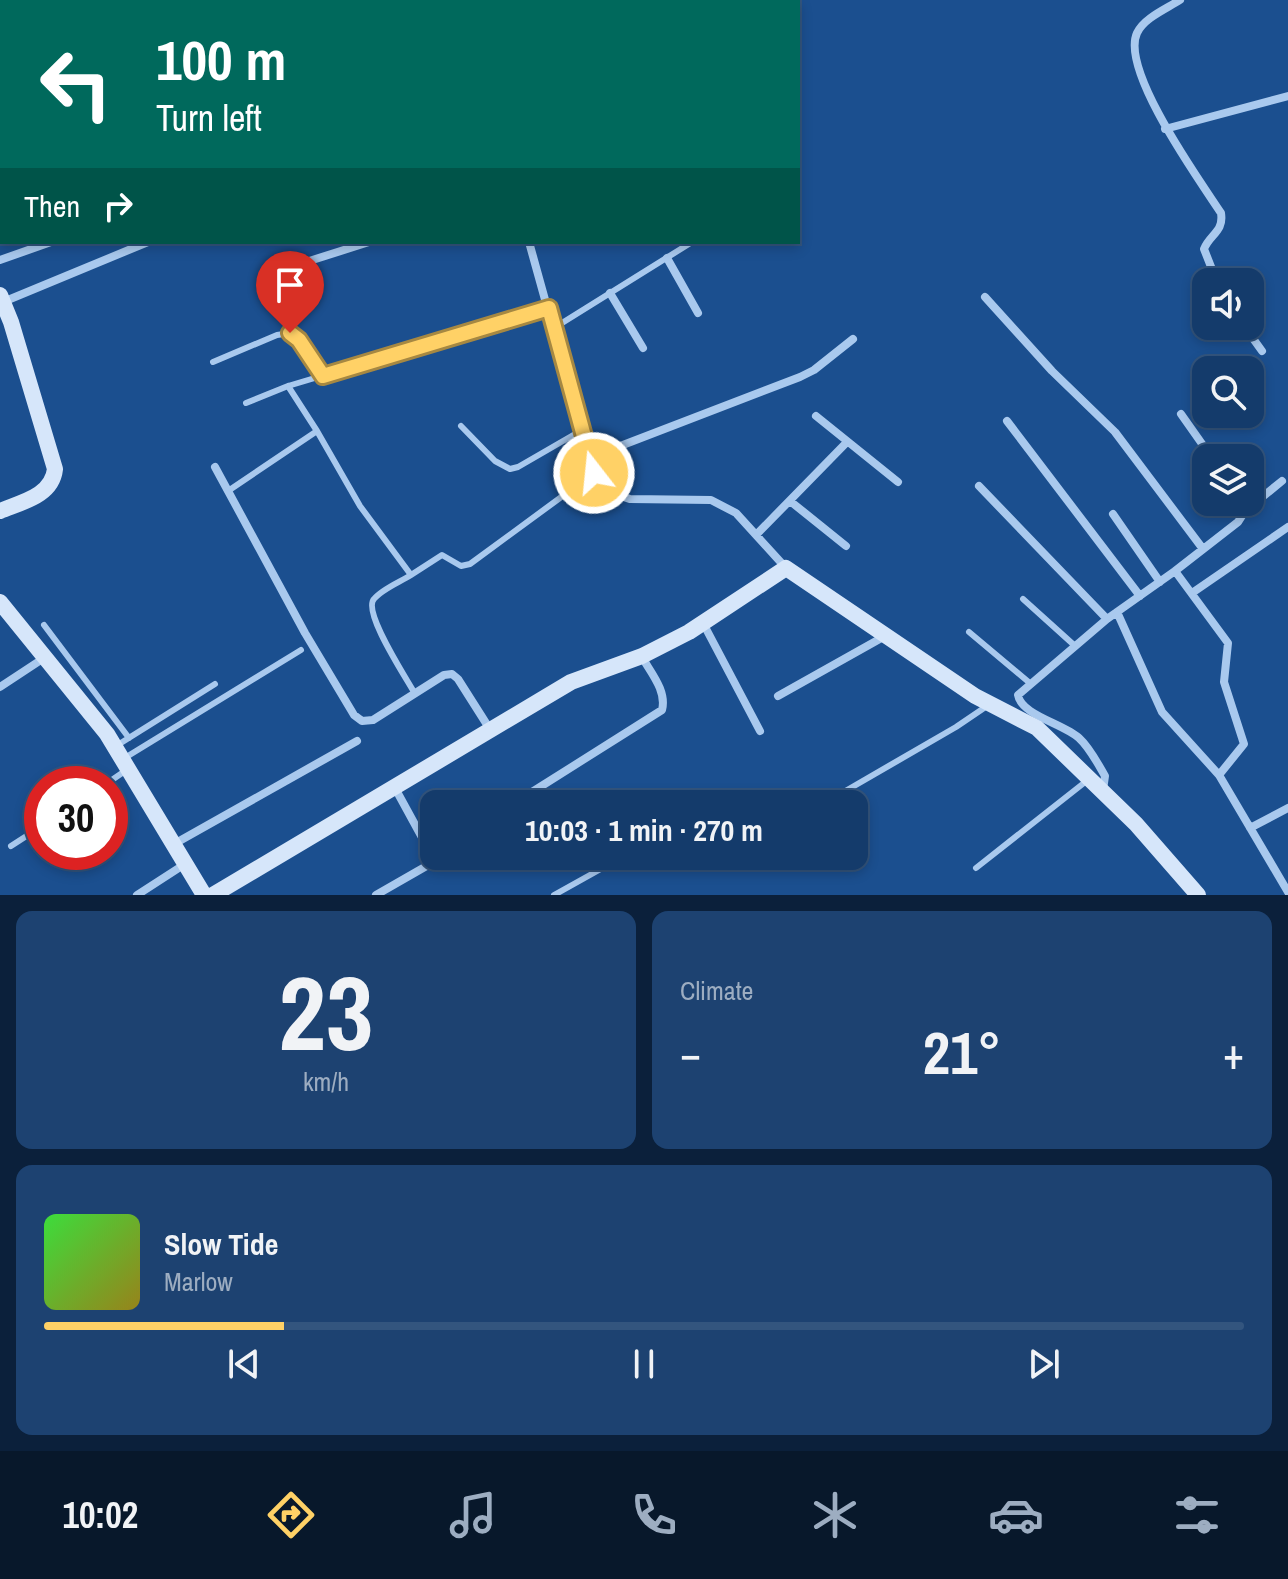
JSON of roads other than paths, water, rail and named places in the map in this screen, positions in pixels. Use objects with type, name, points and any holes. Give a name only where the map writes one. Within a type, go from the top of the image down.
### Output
[{"type":"street","points":[[1180,0],[1143,23],[1134,46],[1152,104],[1165,129],[1221,213],[1223,222],[1219,231],[1206,242],[1204,249],[1211,268]]},
{"type":"street","points":[[1165,129],[1288,96]]},
{"type":"street","points":[[0,260],[45,244]]},
{"type":"street","points":[[0,511],[44,492],[54,480],[55,469],[1,299],[143,244]]},
{"type":"street","points":[[303,263],[363,244]]},
{"type":"street","points":[[530,244],[598,481],[621,497],[711,500],[736,513],[786,568],[990,704],[1037,728],[1136,824],[1198,895]]},
{"type":"street","points":[[667,258],[698,313]]},
{"type":"street","points":[[610,293],[643,348]]},
{"type":"street","points":[[985,297],[1052,371],[1115,432],[1203,549]]},
{"type":"street","points":[[589,458],[800,377],[814,370],[853,339]]},
{"type":"street","points":[[1254,340],[1262,351]]},
{"type":"street","points":[[1181,414],[1202,444]]},
{"type":"street","points":[[816,416],[898,482]]},
{"type":"street","points":[[1007,421],[1140,596]]},
{"type":"street","points":[[756,535],[847,442]]},
{"type":"street","points":[[215,467],[305,633],[354,715],[362,721],[373,720],[444,675],[452,674],[491,731]]},
{"type":"street","points":[[1264,493],[1282,481]]},
{"type":"street","points":[[979,486],[1107,619]]},
{"type":"street","points":[[790,501],[846,546]]},
{"type":"street","points":[[1113,514],[1160,582]]},
{"type":"street","points":[[1102,792],[1105,776],[1079,738],[1024,709],[1018,695],[1074,645],[1175,571],[1238,522],[1240,516]]},
{"type":"street","points":[[1192,593],[1288,527]]},
{"type":"street","points":[[213,895],[571,682],[642,656],[702,623],[786,568]]},
{"type":"street","points":[[1175,571],[1228,643],[1224,682],[1244,744],[1219,775]]},
{"type":"street","points":[[0,602],[123,753],[204,895]]},
{"type":"street","points":[[1117,612],[1162,712],[1219,775],[1287,889]]},
{"type":"street","points":[[702,623],[760,731]]},
{"type":"street","points":[[778,696],[886,636]]},
{"type":"street","points":[[535,790],[662,710],[662,692],[642,656]]},
{"type":"street","points":[[0,687],[44,658]]},
{"type":"street","points":[[174,844],[357,741]]},
{"type":"street","points":[[395,788],[420,834]]},
{"type":"street","points":[[1250,828],[1288,808]]},
{"type":"street","points":[[137,895],[185,863]]},
{"type":"street","points":[[376,895],[423,870]]},
{"type":"lane","points":[[554,328],[689,244]]},
{"type":"lane","points":[[246,403],[288,386],[549,308]]},
{"type":"lane","points":[[213,362],[277,335],[290,333],[299,340],[323,376]]},
{"type":"lane","points":[[288,386],[360,506],[411,575]]},
{"type":"lane","points":[[461,426],[495,461],[510,469],[582,430]]},
{"type":"lane","points":[[228,491],[317,431]]},
{"type":"lane","points":[[415,694],[377,626],[371,606],[374,599],[442,555],[461,566],[470,564],[594,473]]},
{"type":"lane","points":[[1023,599],[1074,645]]},
{"type":"lane","points":[[44,625],[123,753]]},
{"type":"lane","points":[[969,632],[1031,684]]},
{"type":"lane","points":[[123,753],[301,650]]},
{"type":"lane","points":[[116,766],[123,753],[215,684]]},
{"type":"lane","points":[[847,790],[990,704]]},
{"type":"lane","points":[[976,868],[1089,779]]},
{"type":"lane","points":[[11,846],[24,838]]},
{"type":"lane","points":[[554,895],[599,870]]}]
